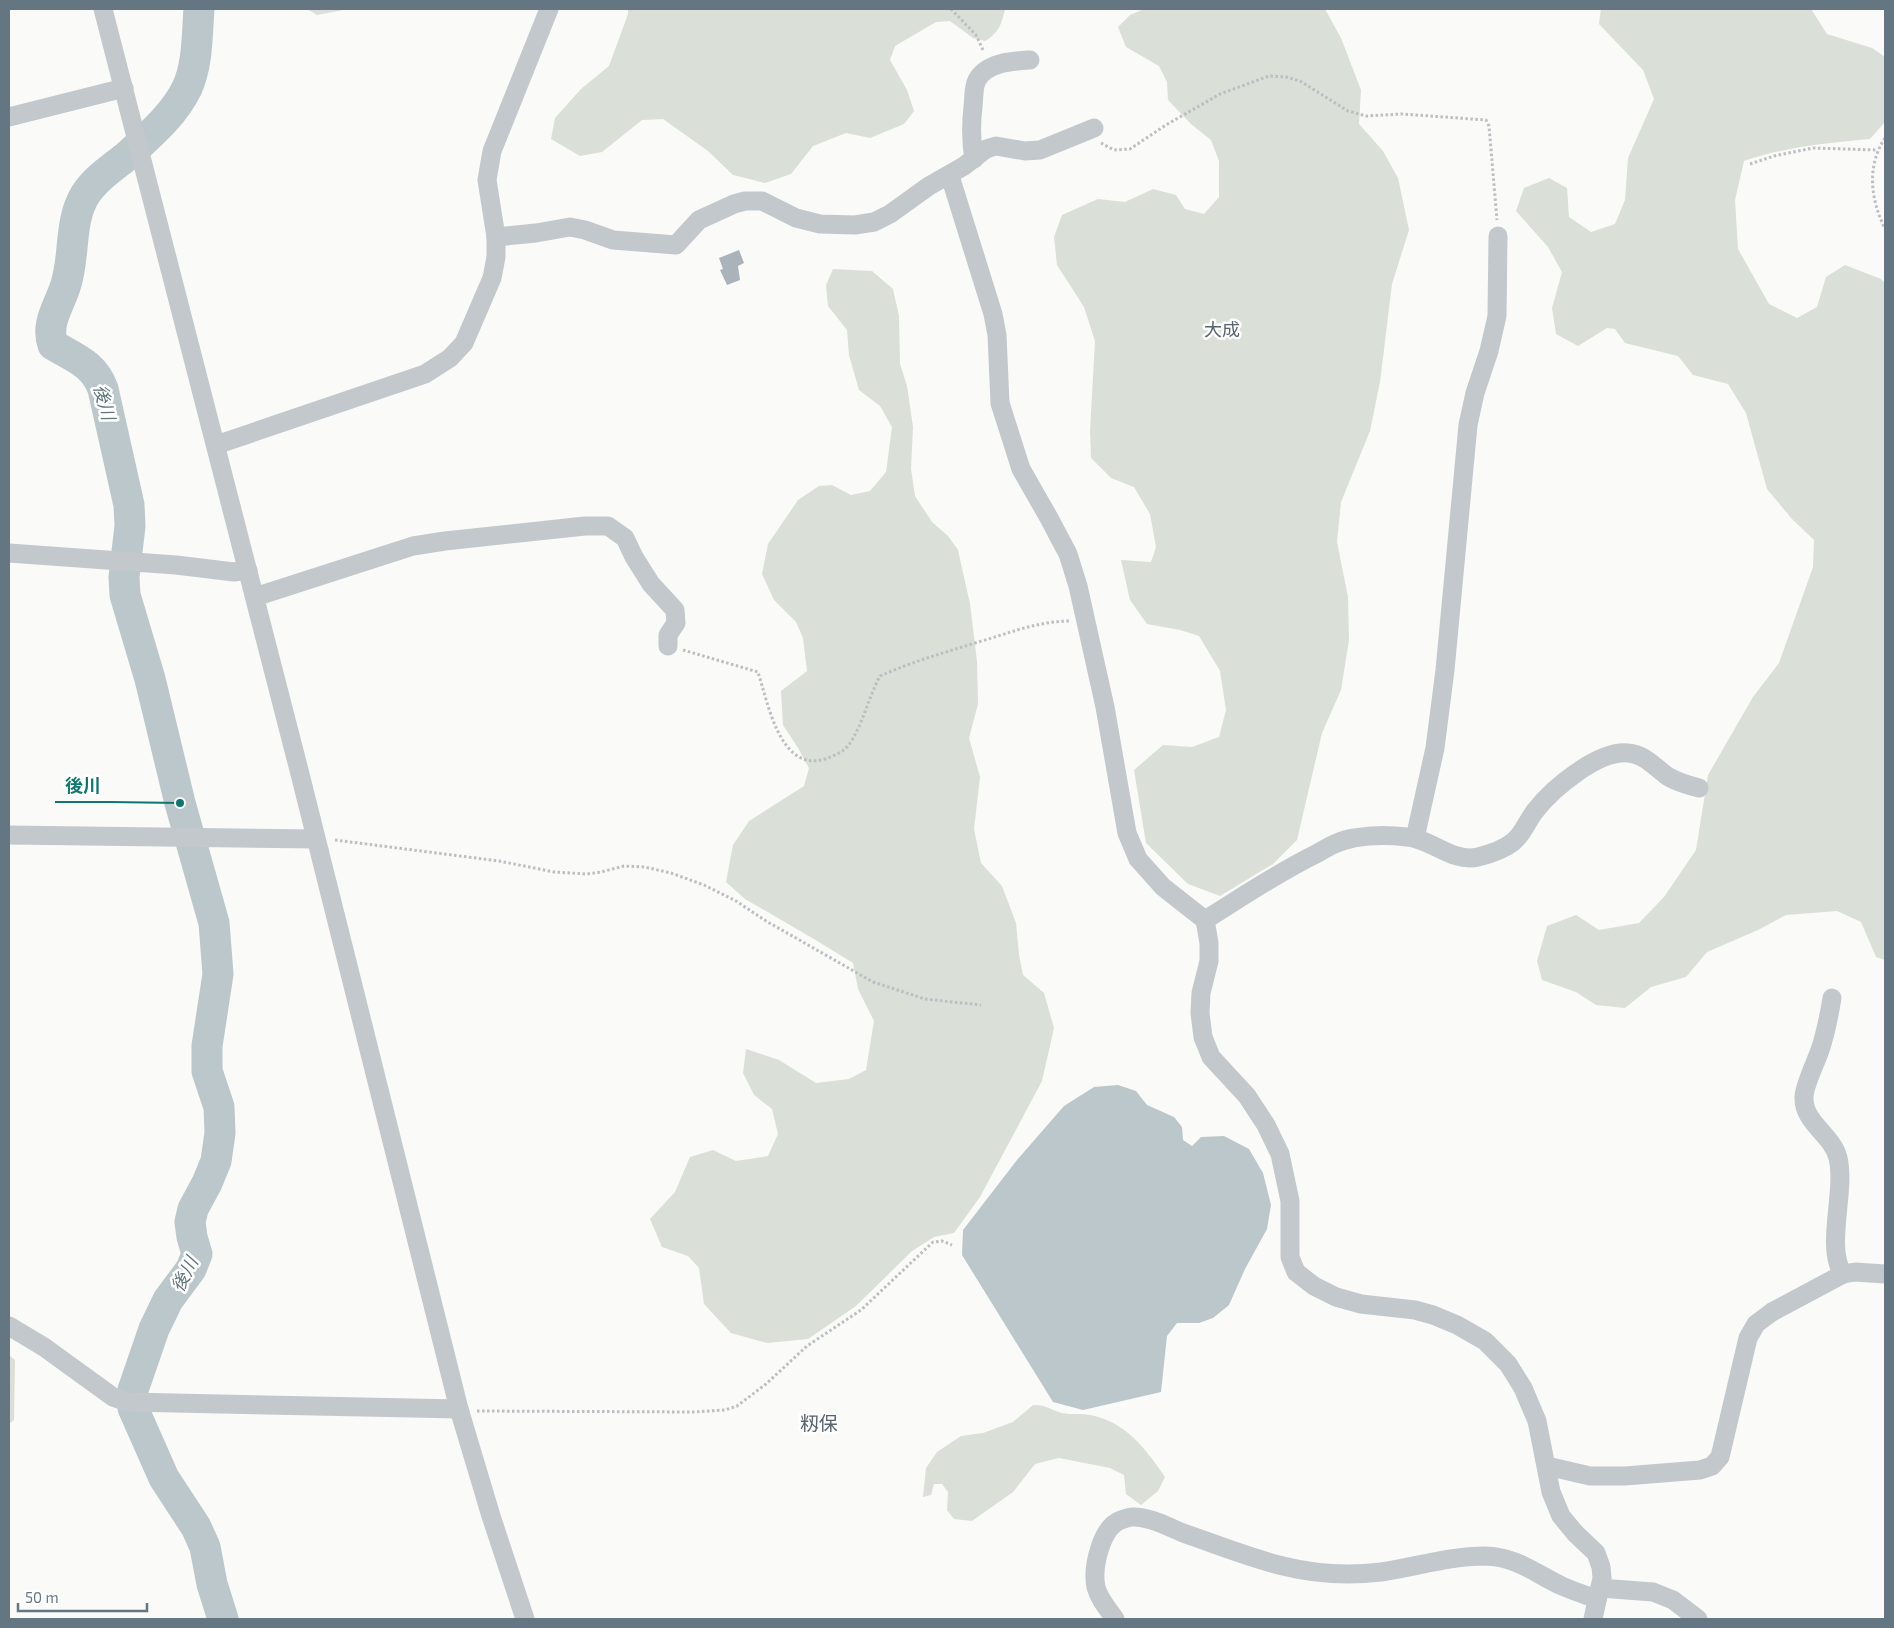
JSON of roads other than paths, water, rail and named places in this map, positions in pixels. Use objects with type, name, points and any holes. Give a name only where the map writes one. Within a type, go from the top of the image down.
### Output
[{"type":"street","points":[[103,9],[255,597],[459,1409],[491,1516],[525,1619]]},
{"type":"street","points":[[216,445],[425,374],[450,358],[464,343],[492,278],[496,257],[496,237],[487,180],[492,151],[549,9]]},
{"type":"street","points":[[974,159],[972,118],[975,88],[978,79],[986,71],[1006,62],[1030,60]]},
{"type":"street","points":[[9,117],[124,88]]},
{"type":"street","points":[[496,237],[570,227],[613,240],[676,245],[699,220],[745,201],[762,201],[796,218],[820,224],[855,225],[874,222],[890,214],[929,186],[950,176],[986,149],[996,146],[1025,151],[1040,150],[1094,128]]},
{"type":"street","points":[[950,176],[993,314],[997,335],[1000,403],[1006,428],[1021,469],[1068,554],[1078,586],[1105,707],[1127,833],[1138,859],[1163,887],[1205,920],[1209,943],[1209,962],[1201,1000],[1200,1014],[1203,1037],[1211,1057],[1247,1096],[1266,1124],[1280,1154],[1290,1200],[1290,1257],[1296,1272],[1314,1286],[1336,1297],[1361,1304],[1415,1310],[1457,1325],[1485,1341],[1508,1364],[1523,1388],[1537,1421],[1551,1492],[1561,1516],[1575,1533],[1596,1553],[1601,1567],[1594,1619]]},
{"type":"street","points":[[1415,838],[1435,748],[1444,680],[1468,425],[1474,393],[1489,351],[1497,316],[1498,236]]},
{"type":"street","points":[[255,597],[413,546],[585,526],[608,526],[625,538],[634,557],[651,584],[675,610],[676,623],[668,635],[668,646]]},
{"type":"street","points":[[9,553],[176,564],[234,572],[248,570]]},
{"type":"street","points":[[1205,920],[1256,887],[1338,842],[1353,838],[1375,836],[1415,838],[1431,843],[1448,853],[1463,858],[1476,858],[1500,850],[1519,836],[1535,812],[1565,780],[1592,763],[1616,754],[1628,753],[1639,756],[1681,784],[1699,788]]},
{"type":"street","points":[[9,835],[315,839]]},
{"type":"street","points":[[1832,998],[1820,1049],[1803,1095],[1805,1107],[1811,1121],[1829,1142],[1838,1157],[1841,1182],[1836,1253],[1837,1266],[1843,1274]]},
{"type":"street","points":[[1547,1466],[1590,1476],[1625,1476],[1700,1470],[1712,1466],[1720,1457],[1748,1338],[1756,1324],[1772,1312],[1843,1274],[1856,1272],[1885,1274]]},
{"type":"street","points":[[9,1326],[44,1347],[112,1397],[134,1402],[459,1409]]},
{"type":"street","points":[[1115,1619],[1101,1599],[1096,1586],[1097,1556],[1110,1528],[1119,1520],[1132,1517],[1150,1520],[1209,1542],[1281,1565],[1317,1573],[1380,1572],[1456,1558],[1486,1556],[1502,1558],[1516,1561],[1562,1586],[1599,1593],[1653,1592],[1673,1600],[1698,1619]]},
{"type":"waterway","name":"後川","points":[[199,9],[193,69],[191,79],[182,98],[152,133],[94,184],[80,205],[74,227],[69,273],[54,314],[51,337],[53,345],[83,362],[94,373],[103,389],[129,505],[130,526],[124,577],[125,595],[150,679],[180,803],[214,923],[218,974],[207,1046],[207,1071],[219,1107],[220,1133],[216,1161],[193,1209],[190,1222],[197,1254],[191,1269],[168,1300],[154,1329],[133,1390],[133,1408],[164,1478],[196,1527],[205,1547],[212,1584],[223,1619]]},
{"type":"place","name":"後川","points":[[180,803]]},
{"type":"district","name":"大成","points":[[1222,329]]},
{"type":"district","name":"籾保","points":[[819,1422]]}]
